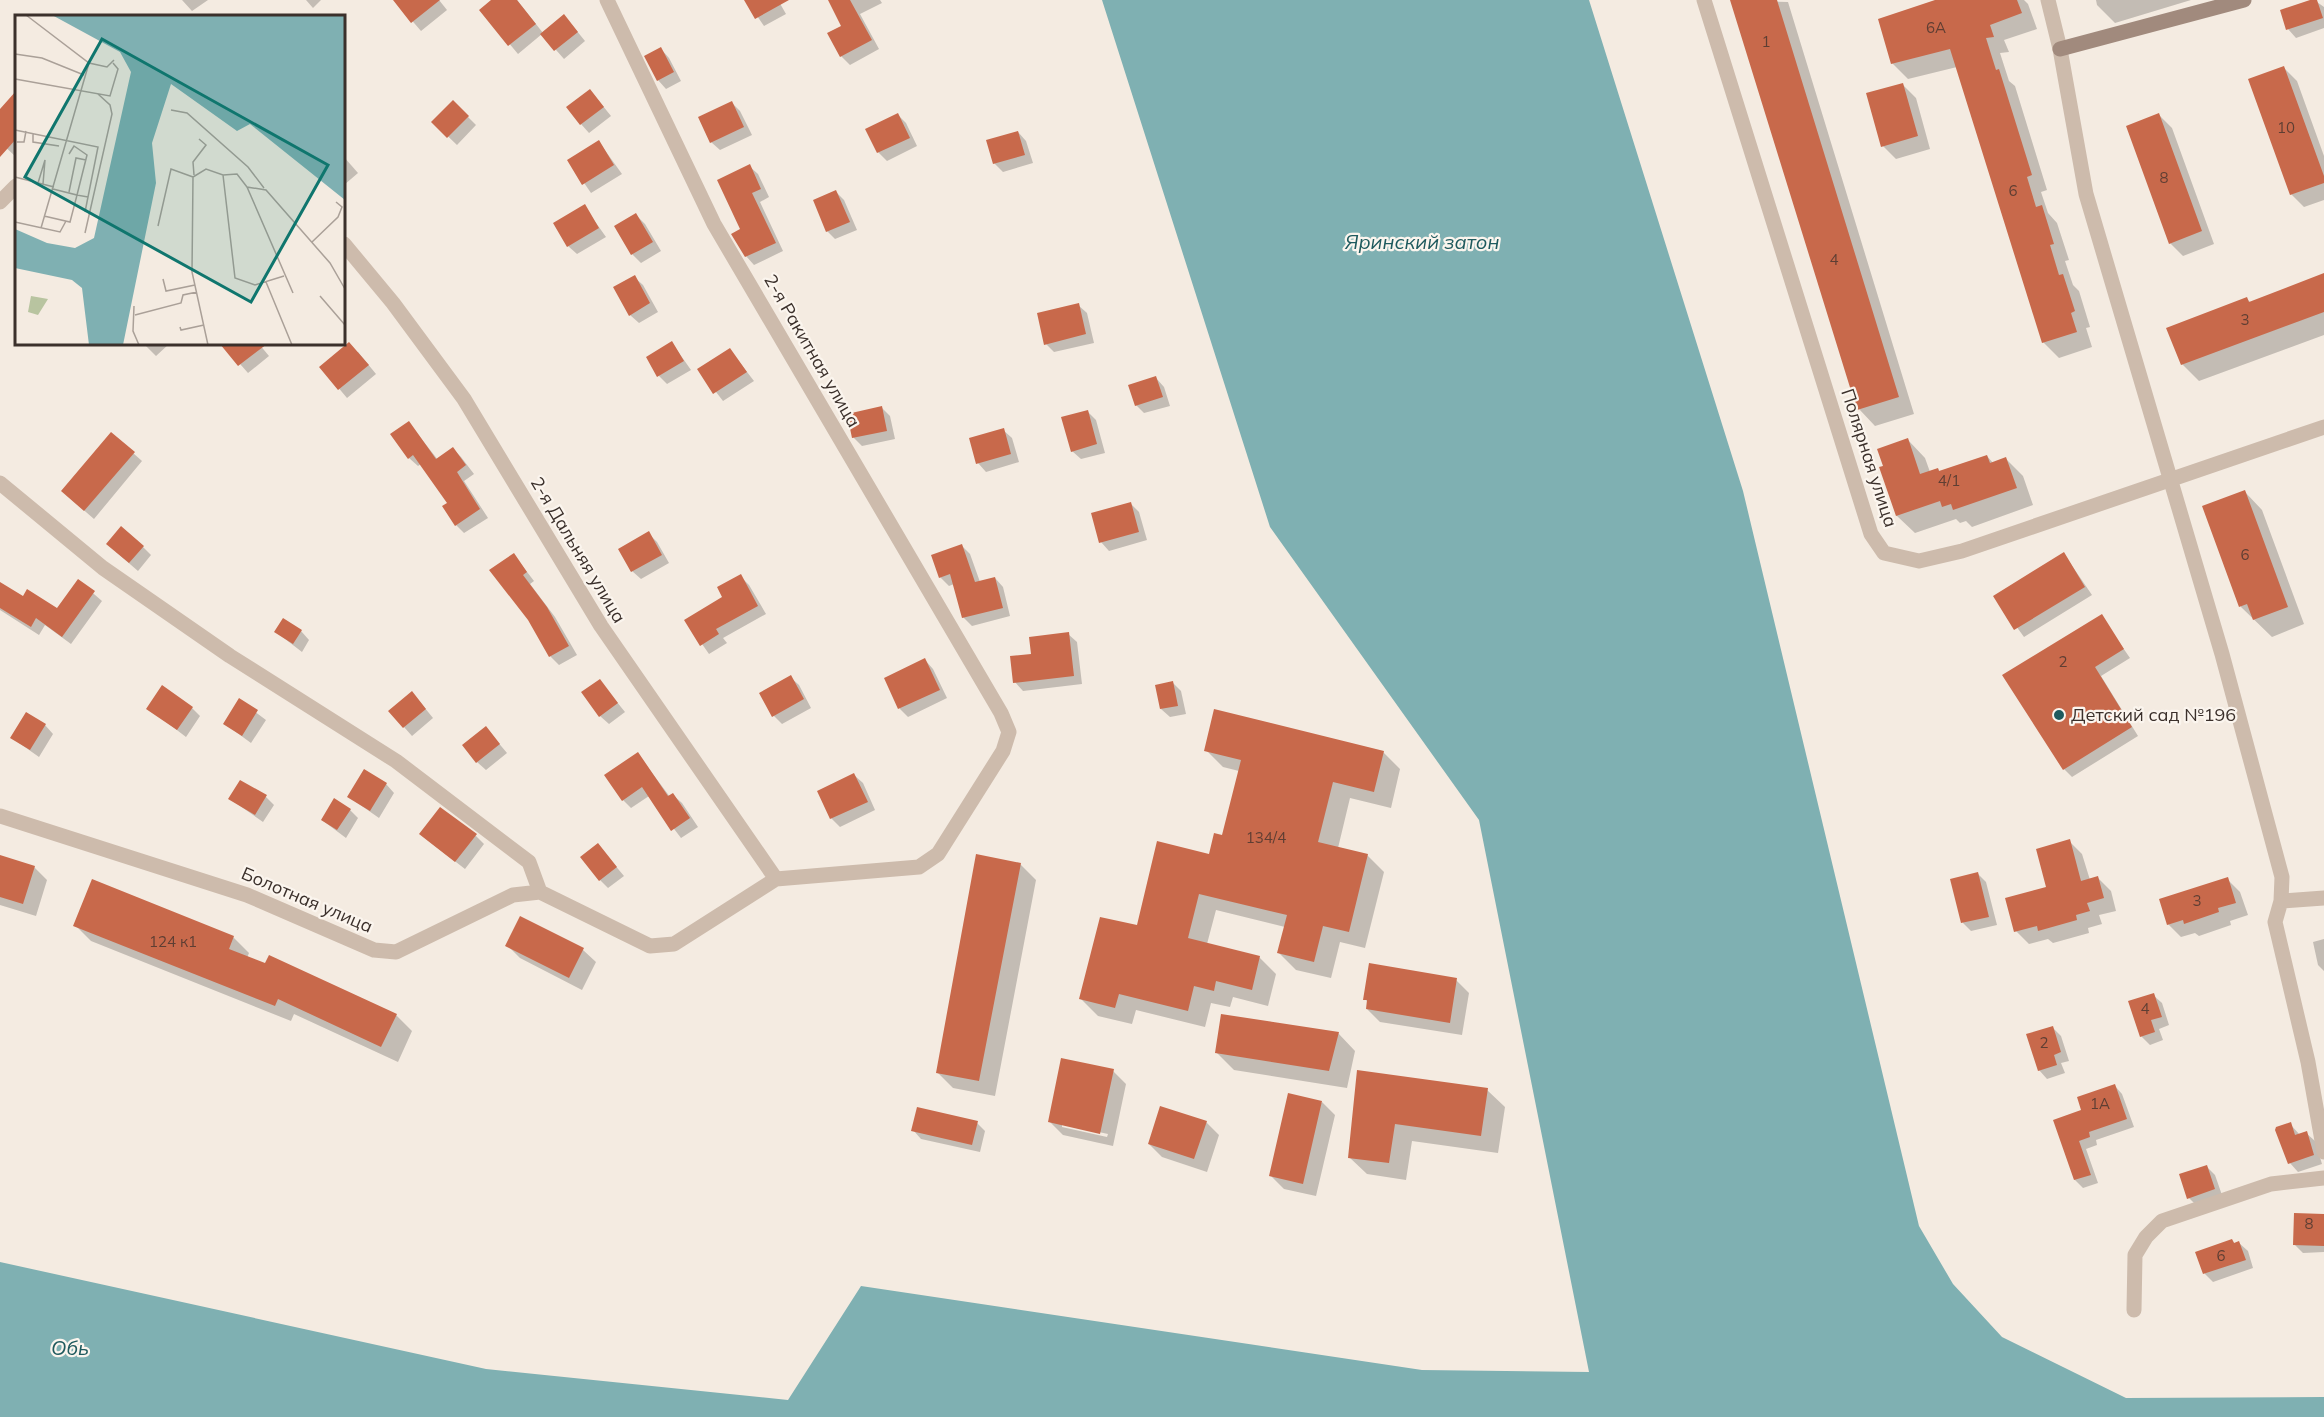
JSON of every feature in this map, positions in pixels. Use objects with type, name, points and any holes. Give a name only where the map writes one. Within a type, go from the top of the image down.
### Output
[{"type":"street","name":"2-я Ракитная улица","points":[[607,0],[714,224],[1001,713],[1009,732],[1003,751],[938,854],[919,867],[776,879]]},
{"type":"street","name":"Полярная улица","points":[[1704,0],[1871,534],[1884,553],[1918,561],[1962,551],[2169,478],[2324,427]]},
{"type":"street","points":[[2048,0],[2060,49],[2086,194],[2222,654],[2282,877],[2281,901],[2276,922],[2308,1062],[2324,1152]]},
{"type":"street","points":[[2060,49],[2244,0]]},
{"type":"street","points":[[0,202],[15,187]]},
{"type":"street","name":"2-я Дальняя улица","points":[[345,245],[393,303],[464,399],[602,626],[776,879]]},
{"type":"street","points":[[0,483],[112,574],[230,656],[396,761],[529,862],[540,892],[650,946],[674,944],[776,879]]},
{"type":"street","name":"Болотная улица","points":[[0,816],[247,895],[374,950],[396,952],[513,895],[540,892]]},
{"type":"street","points":[[2281,901],[2324,898]]},
{"type":"street","points":[[2308,1062],[2324,1060]]},
{"type":"street","points":[[2134,1310],[2135,1255],[2146,1237],[2162,1221],[2271,1184],[2324,1176]]},
{"type":"water","name":"Яринский затон","points":[[1102,0],[1589,0],[1743,491],[1919,1226],[1953,1284],[2002,1337],[2126,1398],[2324,1397],[2324,1417],[0,1417],[0,1262],[486,1369],[788,1400],[861,1286],[1422,1370],[1589,1372],[1479,820],[1270,527]]},
{"type":"building","points":[[393,0],[440,0],[411,23]]},
{"type":"building","points":[[491,0],[517,0],[536,24],[508,46],[479,10]]},
{"type":"building","points":[[744,0],[789,0],[755,19]]},
{"type":"building","points":[[828,0],[850,0],[872,40],[840,57],[827,33],[841,26]]},
{"type":"building","points":[[1730,0],[1777,0],[1899,397],[1857,410]]},
{"type":"building","points":[[1935,0],[2017,0],[2022,13],[1990,25],[1994,37],[1986,38],[1996,70],[1999,69],[2032,175],[2027,177],[2036,207],[2042,205],[2054,244],[2050,245],[2059,275],[2063,274],[2075,311],[2071,313],[2077,332],[2042,343],[1950,49],[1891,64],[1878,19]]},
{"type":"building","points":[[2310,0],[2317,0],[2323,18],[2286,30],[2280,10]]},
{"type":"building","points":[[564,14],[578,32],[554,51],[540,34]]},
{"type":"building","points":[[661,47],[674,72],[657,81],[644,56]]},
{"type":"building","points":[[2284,66],[2324,176],[2324,183],[2290,195],[2248,79]]},
{"type":"building","points":[[1903,83],[1918,136],[1881,147],[1866,93]]},
{"type":"building","points":[[590,89],[604,107],[580,125],[566,107]]},
{"type":"building","points":[[15,92],[15,140],[0,157],[0,109]]},
{"type":"building","points":[[453,100],[469,116],[447,138],[431,122]]},
{"type":"building","points":[[732,101],[744,127],[710,143],[698,117]]},
{"type":"building","points":[[898,113],[910,138],[877,153],[865,129]]},
{"type":"building","points":[[2159,113],[2202,231],[2169,244],[2126,126]]},
{"type":"building","points":[[1018,131],[1025,155],[993,164],[986,140]]},
{"type":"building","points":[[599,140],[614,165],[582,185],[567,160]]},
{"type":"building","points":[[750,164],[761,189],[752,193],[776,243],[745,257],[731,234],[740,229],[717,180]]},
{"type":"building","points":[[836,190],[850,222],[826,232],[813,200]]},
{"type":"building","points":[[585,204],[599,228],[567,247],[553,223]]},
{"type":"building","points":[[636,213],[653,242],[631,255],[614,226]]},
{"type":"building","points":[[2324,273],[2324,312],[2181,365],[2166,328],[2247,297],[2249,302]]},
{"type":"building","points":[[635,275],[650,303],[629,316],[613,287]]},
{"type":"building","points":[[1079,303],[1086,334],[1044,345],[1037,313]]},
{"type":"building","points":[[672,341],[684,361],[657,377],[646,357]]},
{"type":"building","points":[[349,342],[369,365],[338,390],[319,367]]},
{"type":"building","points":[[221,345],[266,345],[238,366]]},
{"type":"building","points":[[730,348],[747,372],[713,394],[697,369]]},
{"type":"building","points":[[1156,376],[1163,397],[1135,406],[1128,385]]},
{"type":"building","points":[[882,406],[887,431],[852,438],[847,414]]},
{"type":"building","points":[[1088,410],[1097,444],[1071,452],[1061,417]]},
{"type":"building","points":[[409,421],[436,459],[453,447],[466,465],[457,472],[480,509],[455,526],[442,506],[447,503],[413,455],[408,459],[390,434]]},
{"type":"building","points":[[1004,428],[1011,454],[976,464],[969,438]]},
{"type":"building","points":[[111,432],[135,452],[84,511],[61,491]]},
{"type":"building","points":[[1908,438],[1920,474],[1938,468],[1939,471],[1987,455],[1990,463],[2006,457],[2017,488],[1953,510],[1951,504],[1942,507],[1940,501],[1896,516],[1879,467],[1883,466],[1877,449]]},
{"type":"building","points":[[2245,490],[2288,607],[2253,620],[2247,604],[2239,607],[2202,506]]},
{"type":"building","points":[[1131,502],[1139,532],[1099,543],[1091,513]]},
{"type":"building","points":[[121,526],[144,546],[129,563],[106,544]]},
{"type":"building","points":[[649,531],[662,555],[631,572],[618,549]]},
{"type":"building","points":[[962,544],[975,582],[995,577],[1003,608],[962,618],[950,574],[939,578],[931,555]]},
{"type":"building","points":[[2064,552],[2085,587],[2014,630],[1993,596]]},
{"type":"building","points":[[514,553],[527,572],[523,575],[547,607],[569,646],[549,657],[528,620],[489,570]]},
{"type":"building","points":[[741,574],[758,606],[716,629],[719,634],[700,646],[684,620],[722,597],[717,587]]},
{"type":"building","points":[[78,579],[95,591],[62,637],[36,618],[31,627],[0,608],[0,582],[23,596],[27,589],[57,608]]},
{"type":"building","points":[[2102,614],[2124,649],[2095,667],[2132,727],[2063,770],[2002,675]]},
{"type":"building","points":[[283,618],[302,630],[293,644],[274,632]]},
{"type":"building","points":[[1069,632],[1074,676],[1013,683],[1010,656],[1031,654],[1029,637]]},
{"type":"building","points":[[925,658],[940,690],[898,709],[884,678]]},
{"type":"building","points":[[791,675],[804,699],[772,717],[759,693]]},
{"type":"building","points":[[600,679],[618,703],[599,717],[581,692]]},
{"type":"building","points":[[1173,681],[1178,706],[1160,709],[1155,685]]},
{"type":"building","points":[[162,685],[193,707],[177,730],[146,709]]},
{"type":"building","points":[[412,691],[426,709],[403,728],[388,711]]},
{"type":"building","points":[[239,698],[258,710],[242,736],[223,724]]},
{"type":"building","points":[[1214,709],[1384,751],[1374,792],[1333,782],[1318,842],[1368,854],[1349,932],[1323,926],[1314,962],[1277,953],[1287,915],[1199,894],[1188,938],[1260,956],[1252,990],[1216,981],[1214,991],[1194,986],[1188,1011],[1119,994],[1115,1008],[1079,999],[1100,917],[1137,925],[1157,841],[1209,854],[1214,833],[1222,835],[1241,760],[1204,751]]},
{"type":"building","points":[[26,712],[46,724],[30,750],[10,738]]},
{"type":"building","points":[[486,726],[500,744],[476,763],[462,745]]},
{"type":"building","points":[[638,752],[668,796],[673,793],[690,818],[671,831],[642,787],[622,801],[604,775]]},
{"type":"building","points":[[364,769],[387,783],[370,811],[347,797]]},
{"type":"building","points":[[854,773],[868,802],[830,819],[817,791]]},
{"type":"building","points":[[240,780],[267,795],[255,815],[228,799]]},
{"type":"building","points":[[334,798],[351,809],[337,830],[321,820]]},
{"type":"building","points":[[440,807],[477,834],[455,862],[419,834]]},
{"type":"building","points":[[2070,839],[2081,881],[2098,876],[2104,898],[2087,903],[2090,911],[2076,915],[2077,920],[2038,931],[2037,926],[2014,932],[2005,898],[2046,887],[2036,849]]},
{"type":"building","points":[[598,843],[617,867],[599,881],[580,857]]},
{"type":"building","points":[[976,854],[1021,863],[979,1081],[936,1073]]},
{"type":"building","points":[[0,855],[35,866],[23,904],[0,897]]},
{"type":"building","points":[[1978,872],[1989,917],[1961,923],[1950,879]]},
{"type":"building","points":[[2228,877],[2236,903],[2218,908],[2219,912],[2184,924],[2183,920],[2167,925],[2159,899]]},
{"type":"building","points":[[92,879],[234,936],[229,949],[265,963],[269,955],[397,1014],[381,1047],[278,999],[275,1006],[73,926]]},
{"type":"building","points":[[520,916],[584,948],[569,978],[505,946]]},
{"type":"building","points":[[1369,963],[1457,978],[1450,1023],[1366,1009],[1367,1000],[1363,1000]]},
{"type":"building","points":[[2154,993],[2162,1017],[2151,1020],[2155,1032],[2140,1037],[2128,1001]]},
{"type":"building","points":[[1221,1014],[1339,1032],[1329,1071],[1215,1053]]},
{"type":"building","points":[[2053,1026],[2061,1052],[2054,1055],[2057,1065],[2038,1071],[2026,1034]]},
{"type":"building","points":[[1061,1058],[1114,1069],[1100,1134],[1048,1122]]},
{"type":"building","points":[[1357,1070],[1488,1088],[1481,1136],[1395,1124],[1389,1163],[1348,1158]]},
{"type":"building","points":[[2115,1084],[2127,1119],[2089,1132],[2090,1137],[2079,1141],[2091,1175],[2074,1180],[2053,1120],[2081,1110],[2077,1097]]},
{"type":"building","points":[[1288,1093],[1322,1101],[1303,1184],[1269,1176]]},
{"type":"building","points":[[1160,1106],[1207,1121],[1194,1159],[1148,1144]]},
{"type":"building","points":[[917,1107],[978,1121],[972,1145],[911,1131]]},
{"type":"building","points":[[2291,1122],[2295,1135],[2307,1131],[2314,1155],[2288,1164],[2275,1130],[2276,1127]]},
{"type":"building","points":[[2207,1165],[2215,1189],[2187,1199],[2179,1174]]},
{"type":"building","points":[[2294,1213],[2324,1214],[2324,1246],[2293,1245]]},
{"type":"building","points":[[2232,1239],[2234,1243],[2239,1241],[2246,1260],[2203,1274],[2195,1252]]},
{"type":"place","name":"Детский сад №196","points":[[2059,715]]},
{"type":"water label","name":"Обь","points":[[70,1348]]}]
